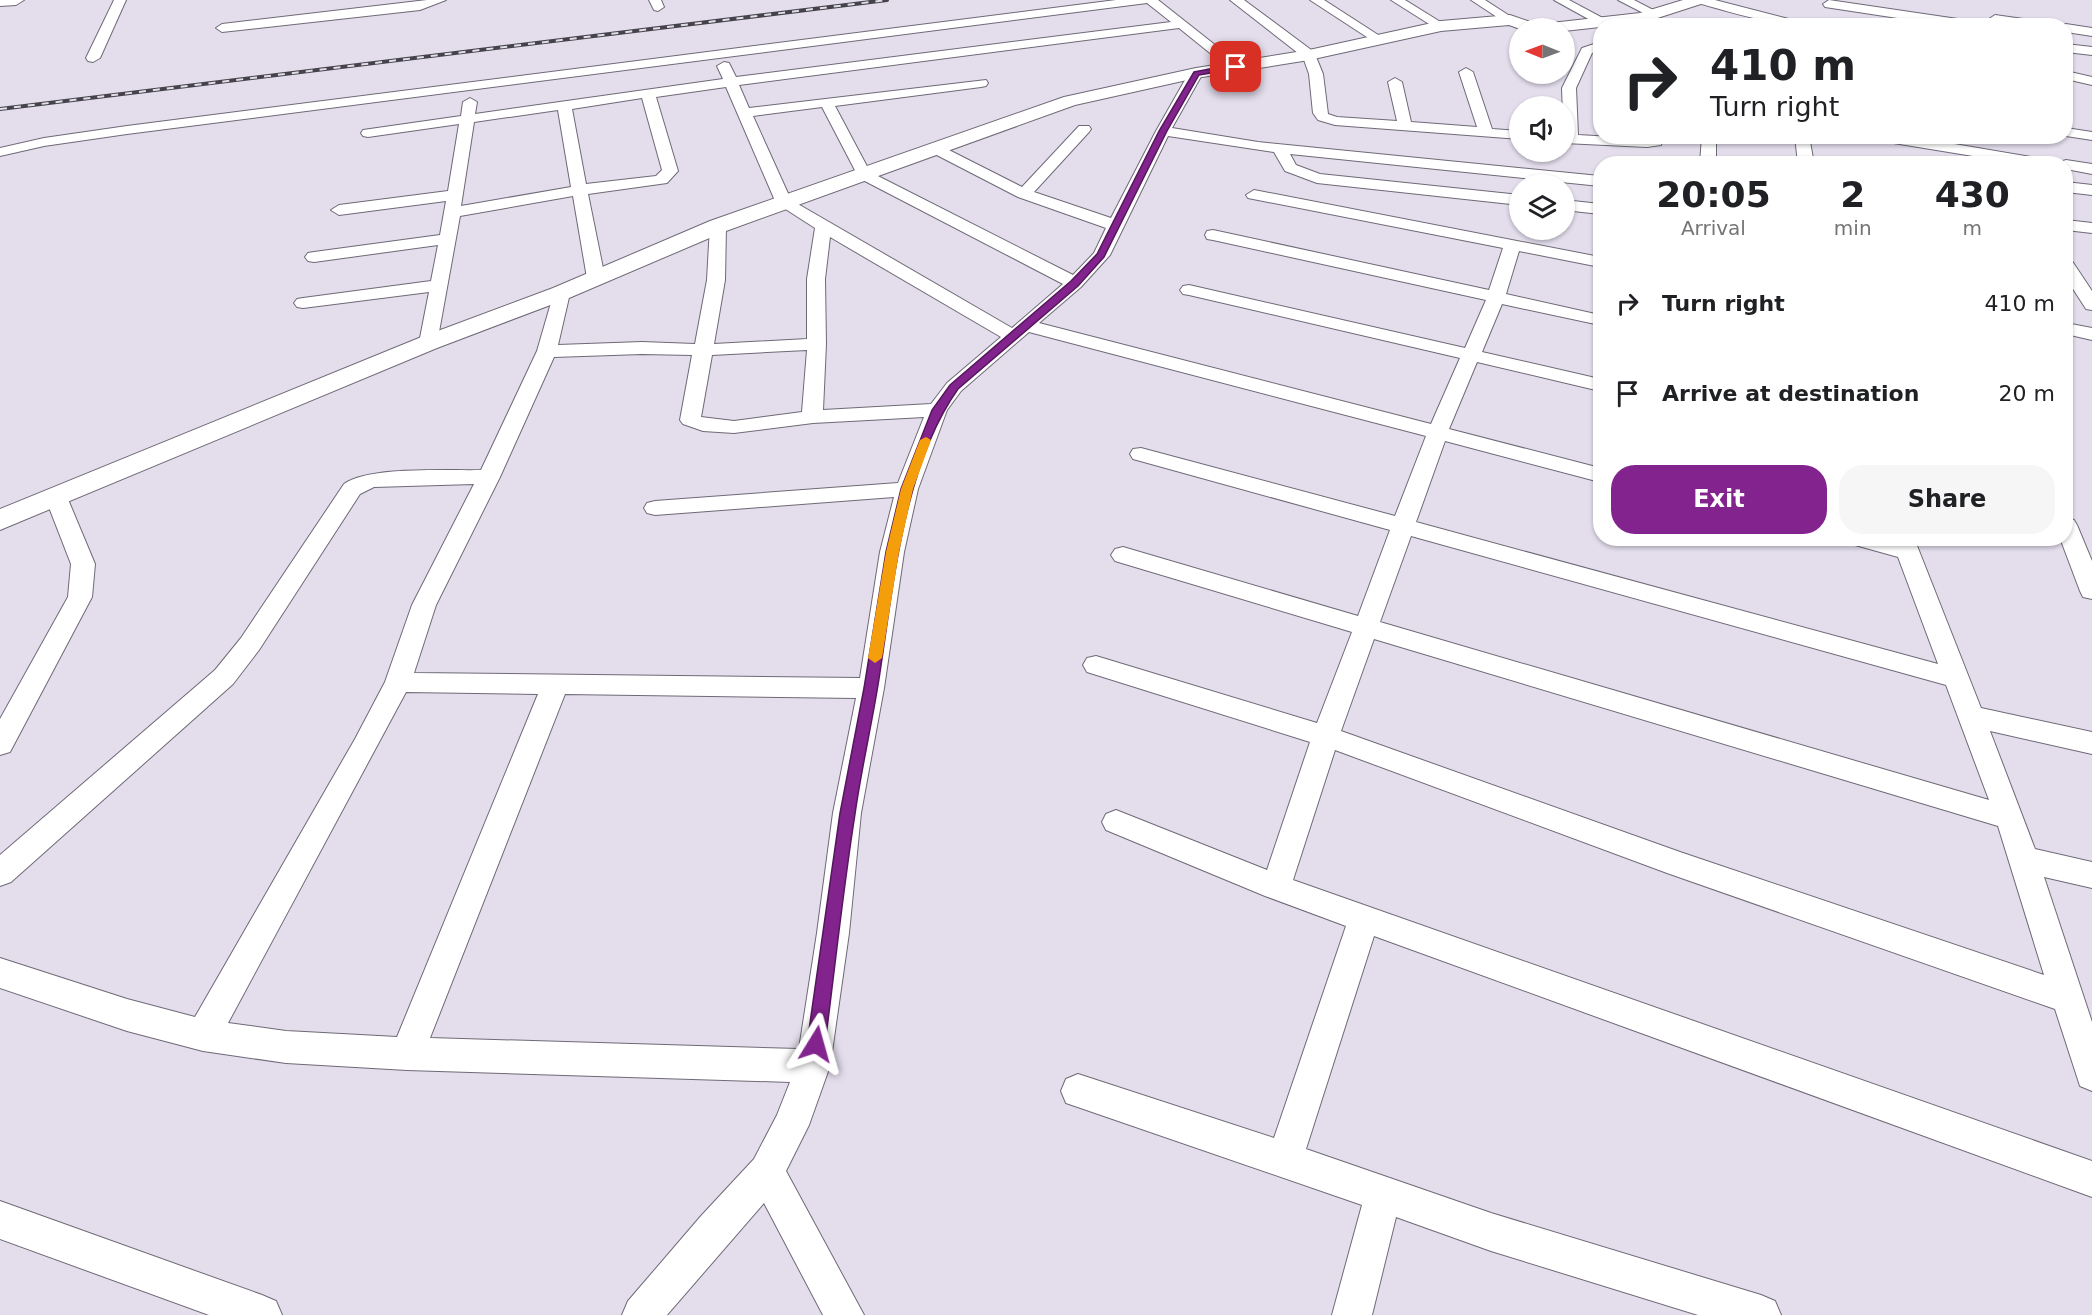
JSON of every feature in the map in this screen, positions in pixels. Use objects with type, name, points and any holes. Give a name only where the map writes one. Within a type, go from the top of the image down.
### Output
[{"type":"street","points":[[0,1],[15,0]]},
{"type":"street","points":[[93,58],[120,0]]},
{"type":"street","points":[[222,28],[420,6],[440,0]]},
{"type":"street","points":[[368,133],[730,82],[889,48],[1144,0]]},
{"type":"street","points":[[1151,0],[1236,67]]},
{"type":"street","points":[[1236,0],[1312,64],[1320,113],[1323,117],[1335,121],[1509,134]]},
{"type":"street","points":[[1316,0],[1380,40]]},
{"type":"street","points":[[1397,0],[1441,26]]},
{"type":"street","points":[[1478,0],[1509,19]]},
{"type":"street","points":[[1560,0],[1596,18]]},
{"type":"street","points":[[1624,0],[1655,14]]},
{"type":"street","points":[[1633,18],[1702,0],[1768,18]]},
{"type":"street","points":[[1909,0],[1910,16]]},
{"type":"street","points":[[1829,6],[1924,18]]},
{"type":"street","points":[[1734,18],[1746,13]]},
{"type":"street","points":[[0,520],[428,343],[561,293],[717,226],[1070,101],[1196,73],[1236,67],[1312,64],[1380,40],[1441,26],[1509,20]]},
{"type":"street","points":[[0,152],[44,142],[127,130],[719,55],[889,48],[1182,24]]},
{"type":"street","points":[[1575,26],[1593,24]]},
{"type":"street","points":[[2073,29],[2092,32]]},
{"type":"street","points":[[1569,96],[1569,88],[1587,51],[1593,49]]},
{"type":"street","points":[[2073,49],[2092,51]]},
{"type":"street","points":[[719,55],[784,203],[824,227],[1018,331],[1067,336],[1593,473]]},
{"type":"street","points":[[1466,72],[1486,132]]},
{"type":"street","points":[[642,1315],[714,1229],[767,1172],[791,1125],[813,1066],[833,933],[847,813],[871,688],[892,552],[907,489],[937,410],[954,387],[1075,284],[1101,255],[1163,131],[1196,73]]},
{"type":"street","points":[[2073,77],[2092,81]]},
{"type":"street","points":[[1395,82],[1405,126]]},
{"type":"street","points":[[744,113],[981,83]]},
{"type":"street","points":[[428,343],[448,239],[468,119],[471,87]]},
{"type":"street","points":[[452,213],[580,190],[661,180],[668,176],[670,171],[648,94]]},
{"type":"street","points":[[827,103],[864,175],[1075,284]]},
{"type":"street","points":[[564,106],[596,278]]},
{"type":"street","points":[[1024,194],[1084,129]]},
{"type":"street","points":[[1163,131],[1258,146],[1593,180]]},
{"type":"street","points":[[2073,133],[2090,136]]},
{"type":"street","points":[[1575,139],[1593,140]]},
{"type":"street","points":[[1912,144],[1987,156]]},
{"type":"street","points":[[934,148],[1024,194],[1117,225]]},
{"type":"street","points":[[1279,148],[1290,168],[1317,178],[1509,199]]},
{"type":"street","points":[[2073,166],[2092,169]]},
{"type":"street","points":[[2073,188],[2092,190]]},
{"type":"street","points":[[339,210],[455,195]]},
{"type":"street","points":[[1254,195],[1593,261]]},
{"type":"street","points":[[1575,206],[1593,208]]},
{"type":"street","points":[[717,226],[716,280],[705,350],[690,420],[703,426],[722,428],[812,417],[937,410]]},
{"type":"street","points":[[2073,226],[2092,228]]},
{"type":"street","points":[[812,417],[817,344],[816,279],[824,227]]},
{"type":"street","points":[[1213,235],[1593,318]]},
{"type":"street","points":[[314,257],[448,239]]},
{"type":"street","points":[[1276,887],[1326,736],[1366,626],[1437,434],[1496,297],[1513,245]]},
{"type":"street","points":[[2073,276],[2092,305]]},
{"type":"street","points":[[303,303],[439,285]]},
{"type":"street","points":[[1189,290],[1472,354],[1593,384]]},
{"type":"street","points":[[203,1035],[365,746],[398,682],[424,605],[489,477],[547,351],[561,293]]},
{"type":"street","points":[[2073,330],[2092,334]]},
{"type":"street","points":[[547,351],[642,348],[705,350],[817,344]]},
{"type":"street","points":[[1141,454],[1958,679]]},
{"type":"street","points":[[0,873],[225,677],[250,644],[352,489],[360,483],[374,480],[489,477]]},
{"type":"street","points":[[656,508],[907,489]]},
{"type":"street","points":[[0,744],[80,597],[83,564],[56,497]]},
{"type":"street","points":[[2073,530],[2092,535]]},
{"type":"street","points":[[2073,545],[2092,591]]},
{"type":"street","points":[[1903,546],[1958,679],[2010,818],[2090,1062]]},
{"type":"street","points":[[1123,555],[2010,818]]},
{"type":"street","points":[[1096,665],[1326,736],[1678,864],[2068,998]]},
{"type":"street","points":[[398,682],[871,688]]},
{"type":"street","points":[[408,1054],[555,685]]},
{"type":"street","points":[[1970,716],[2092,743]]},
{"type":"street","points":[[1116,822],[1276,887],[2092,1179]]},
{"type":"street","points":[[2023,859],[2092,875]]},
{"type":"street","points":[[1285,1159],[1364,919]]},
{"type":"street","points":[[0,974],[127,1015],[203,1035],[286,1047],[408,1054],[813,1066]]},
{"type":"street","points":[[1078,1091],[1285,1159],[1502,1235],[1761,1315]]},
{"type":"street","points":[[767,1172],[843,1313]]},
{"type":"street","points":[[1352,1315],[1383,1195]]},
{"type":"street","points":[[0,1220],[262,1315]]},
{"type":"railway","points":[[0,109],[887,0]]},
{"type":"slow traffic","points":[[875,658],[892,552],[907,489],[926,440]]},
{"type":"route","points":[[816,1044],[833,933],[847,813],[871,688],[892,552],[907,489],[937,410],[954,387],[1075,284],[1101,255],[1163,131],[1196,73],[1236,67]]}]
